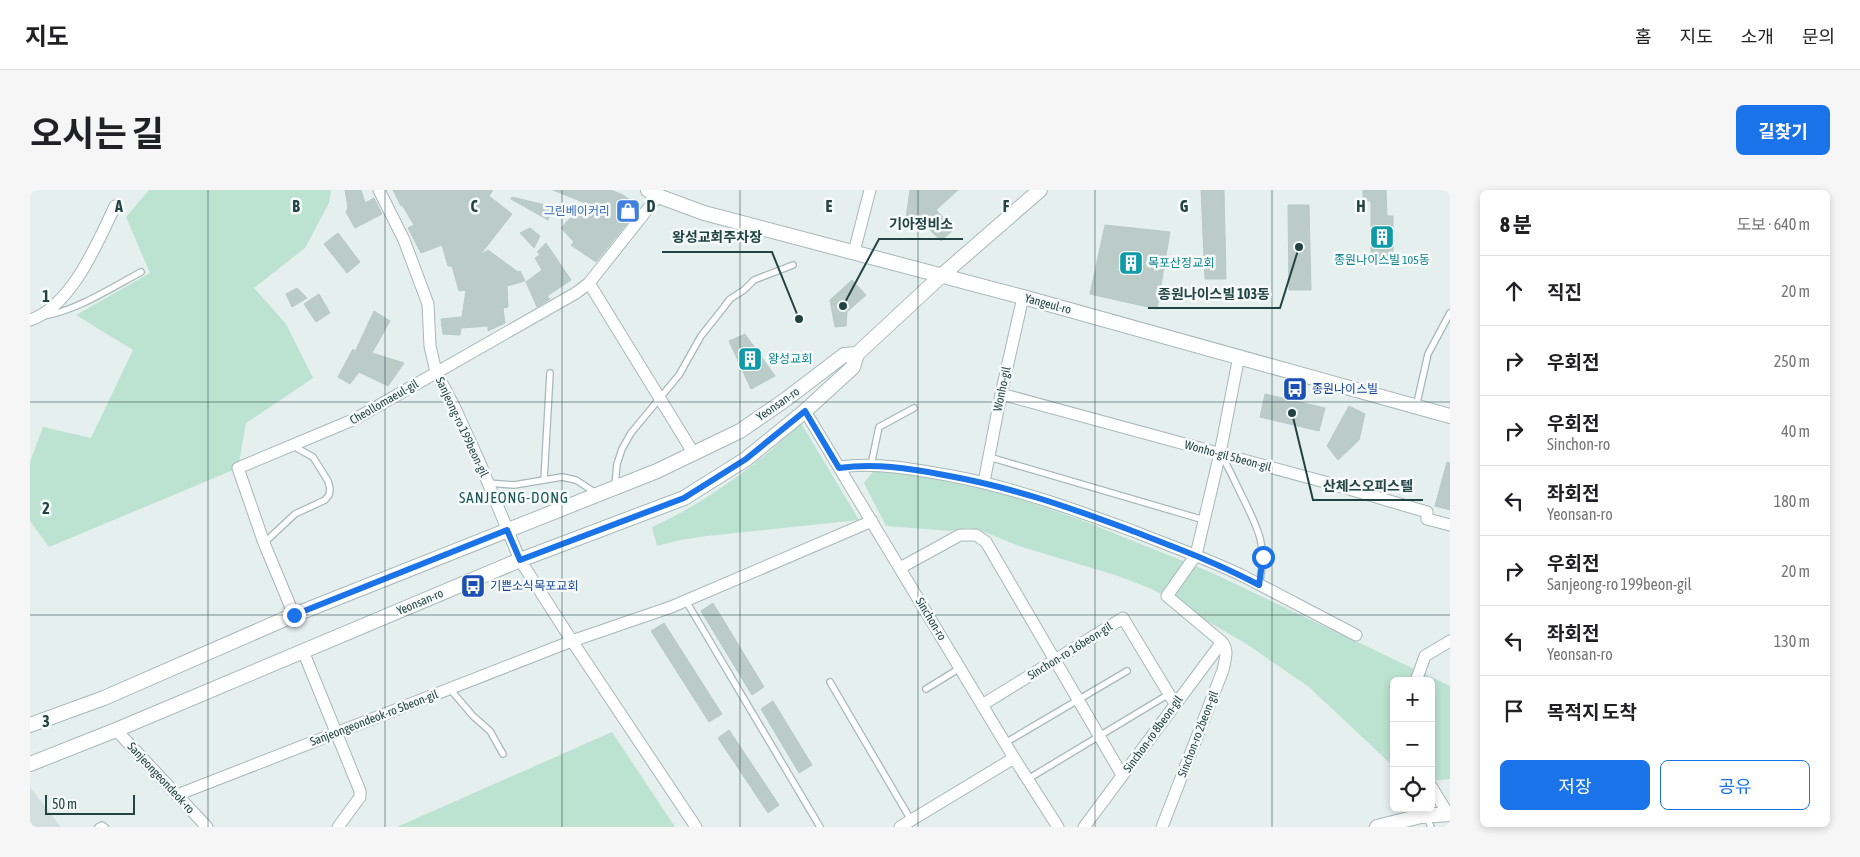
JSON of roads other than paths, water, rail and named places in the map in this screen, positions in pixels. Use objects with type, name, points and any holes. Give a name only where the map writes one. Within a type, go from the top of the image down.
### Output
[{"type":"street","name":"Sanjeong-ro 199beon-gil","points":[[379,190],[404,240],[428,304],[430,346],[436,372],[454,406],[520,560],[696,827]]},
{"type":"street","points":[[854,252],[870,190]]},
{"type":"street","name":"Yeonsan-ro","points":[[30,764],[116,730],[520,560],[684,498],[746,459],[805,411],[853,367],[857,354],[1040,190]]},
{"type":"street","name":"Cheollomaeul-gil","points":[[294,615],[264,543],[238,468],[355,419],[576,293],[589,283],[653,193]]},
{"type":"street","name":"Yangeul-ro","points":[[653,193],[704,213],[1023,297],[1450,416]]},
{"type":"street","points":[[34,319],[62,297],[75,280],[115,206]]},
{"type":"street","points":[[589,283],[694,454]]},
{"type":"street","name":"Wonho-gil","points":[[984,482],[1001,394],[1023,297]]},
{"type":"street","name":"Yeonsan-ro","points":[[30,725],[104,698],[294,615],[658,471],[740,431],[785,400],[844,355],[857,354]]},
{"type":"street","points":[[1222,642],[1167,596],[1196,555],[1220,454],[1239,356]]},
{"type":"street","name":"Wonho-gil 5beon-gil","points":[[1001,394],[1332,484],[1427,512],[1427,518],[1450,525]]},
{"type":"street","name":"Sinchon-ro","points":[[805,411],[1014,758],[1058,827]]},
{"type":"street","points":[[839,468],[871,465],[925,471],[984,482],[1041,498],[1196,555],[1356,635]]},
{"type":"street","name":"Sanjeongeondeok-ro 5beon-gil","points":[[177,795],[572,641],[686,601],[872,522]]},
{"type":"street","points":[[900,568],[960,535],[976,535],[986,542],[1122,775]]},
{"type":"street","name":"Sinchon-ro 16beon-gil","points":[[982,705],[1123,618],[1172,699]]},
{"type":"street","points":[[1417,677],[1425,656],[1450,640]]},
{"type":"street","name":"Sinchon-ro 8beon-gil","points":[[1084,827],[1122,775],[1172,699],[1222,642]]},
{"type":"street","name":"Sinchon-ro 2beon-gil","points":[[1162,827],[1223,670],[1227,648],[1222,642]]},
{"type":"street","points":[[303,651],[360,791],[360,797],[338,827]]},
{"type":"street","name":"Sanjeongeondeok-ro","points":[[116,730],[207,827]]},
{"type":"street","points":[[900,827],[913,824],[1014,758]]},
{"type":"street","points":[[1377,827],[1429,821],[1449,814],[1435,792]]},
{"type":"lane","points":[[615,488],[617,464],[622,449],[631,433],[679,375],[701,336],[730,299],[744,290],[754,280],[793,265]]},
{"type":"lane","points":[[34,319],[63,311],[141,272]]},
{"type":"lane","points":[[1416,407],[1428,354],[1450,313]]},
{"type":"lane","points":[[544,480],[550,373]]},
{"type":"lane","points":[[871,465],[880,427],[914,408]]},
{"type":"lane","points":[[264,543],[295,514],[325,500],[329,495],[328,482],[313,457],[292,446]]},
{"type":"lane","points":[[1220,454],[1232,472],[1259,531],[1263,557],[1259,585]]},
{"type":"lane","points":[[989,457],[1204,520]]},
{"type":"lane","points":[[488,483],[514,485],[562,477],[576,480],[598,495]]},
{"type":"lane","points":[[686,601],[820,827]]},
{"type":"lane","points":[[926,689],[960,668]]},
{"type":"lane","points":[[1005,743],[1127,670]]},
{"type":"lane","points":[[830,682],[913,824]]},
{"type":"lane","points":[[450,688],[472,716],[490,731],[503,754]]},
{"type":"lane","points":[[1028,779],[1100,736],[1172,699]]},
{"type":"lane","points":[[98,827],[102,825],[105,827]]},
{"type":"place","name":"그린베이커리","points":[[628,211]]},
{"type":"place","name":"종원나이스빌 105동","points":[[1382,237]]},
{"type":"place","name":"종원나이스빌 103동","points":[[1299,247]]},
{"type":"place","name":"목포산정교회","points":[[1131,263]]},
{"type":"place","name":"기아정비소","points":[[843,306]]},
{"type":"place","name":"왕성교회주차장","points":[[799,319]]},
{"type":"place","name":"왕성교회","points":[[750,359]]},
{"type":"place","name":"종원나이스빌","points":[[1295,389]]},
{"type":"place","name":"산체스오피스텔","points":[[1292,413]]},
{"type":"place","name":"기쁜소식목포교회","points":[[473,586]]},
{"type":"district","name":"SANJEONG-DONG","points":[[514,498]]}]
